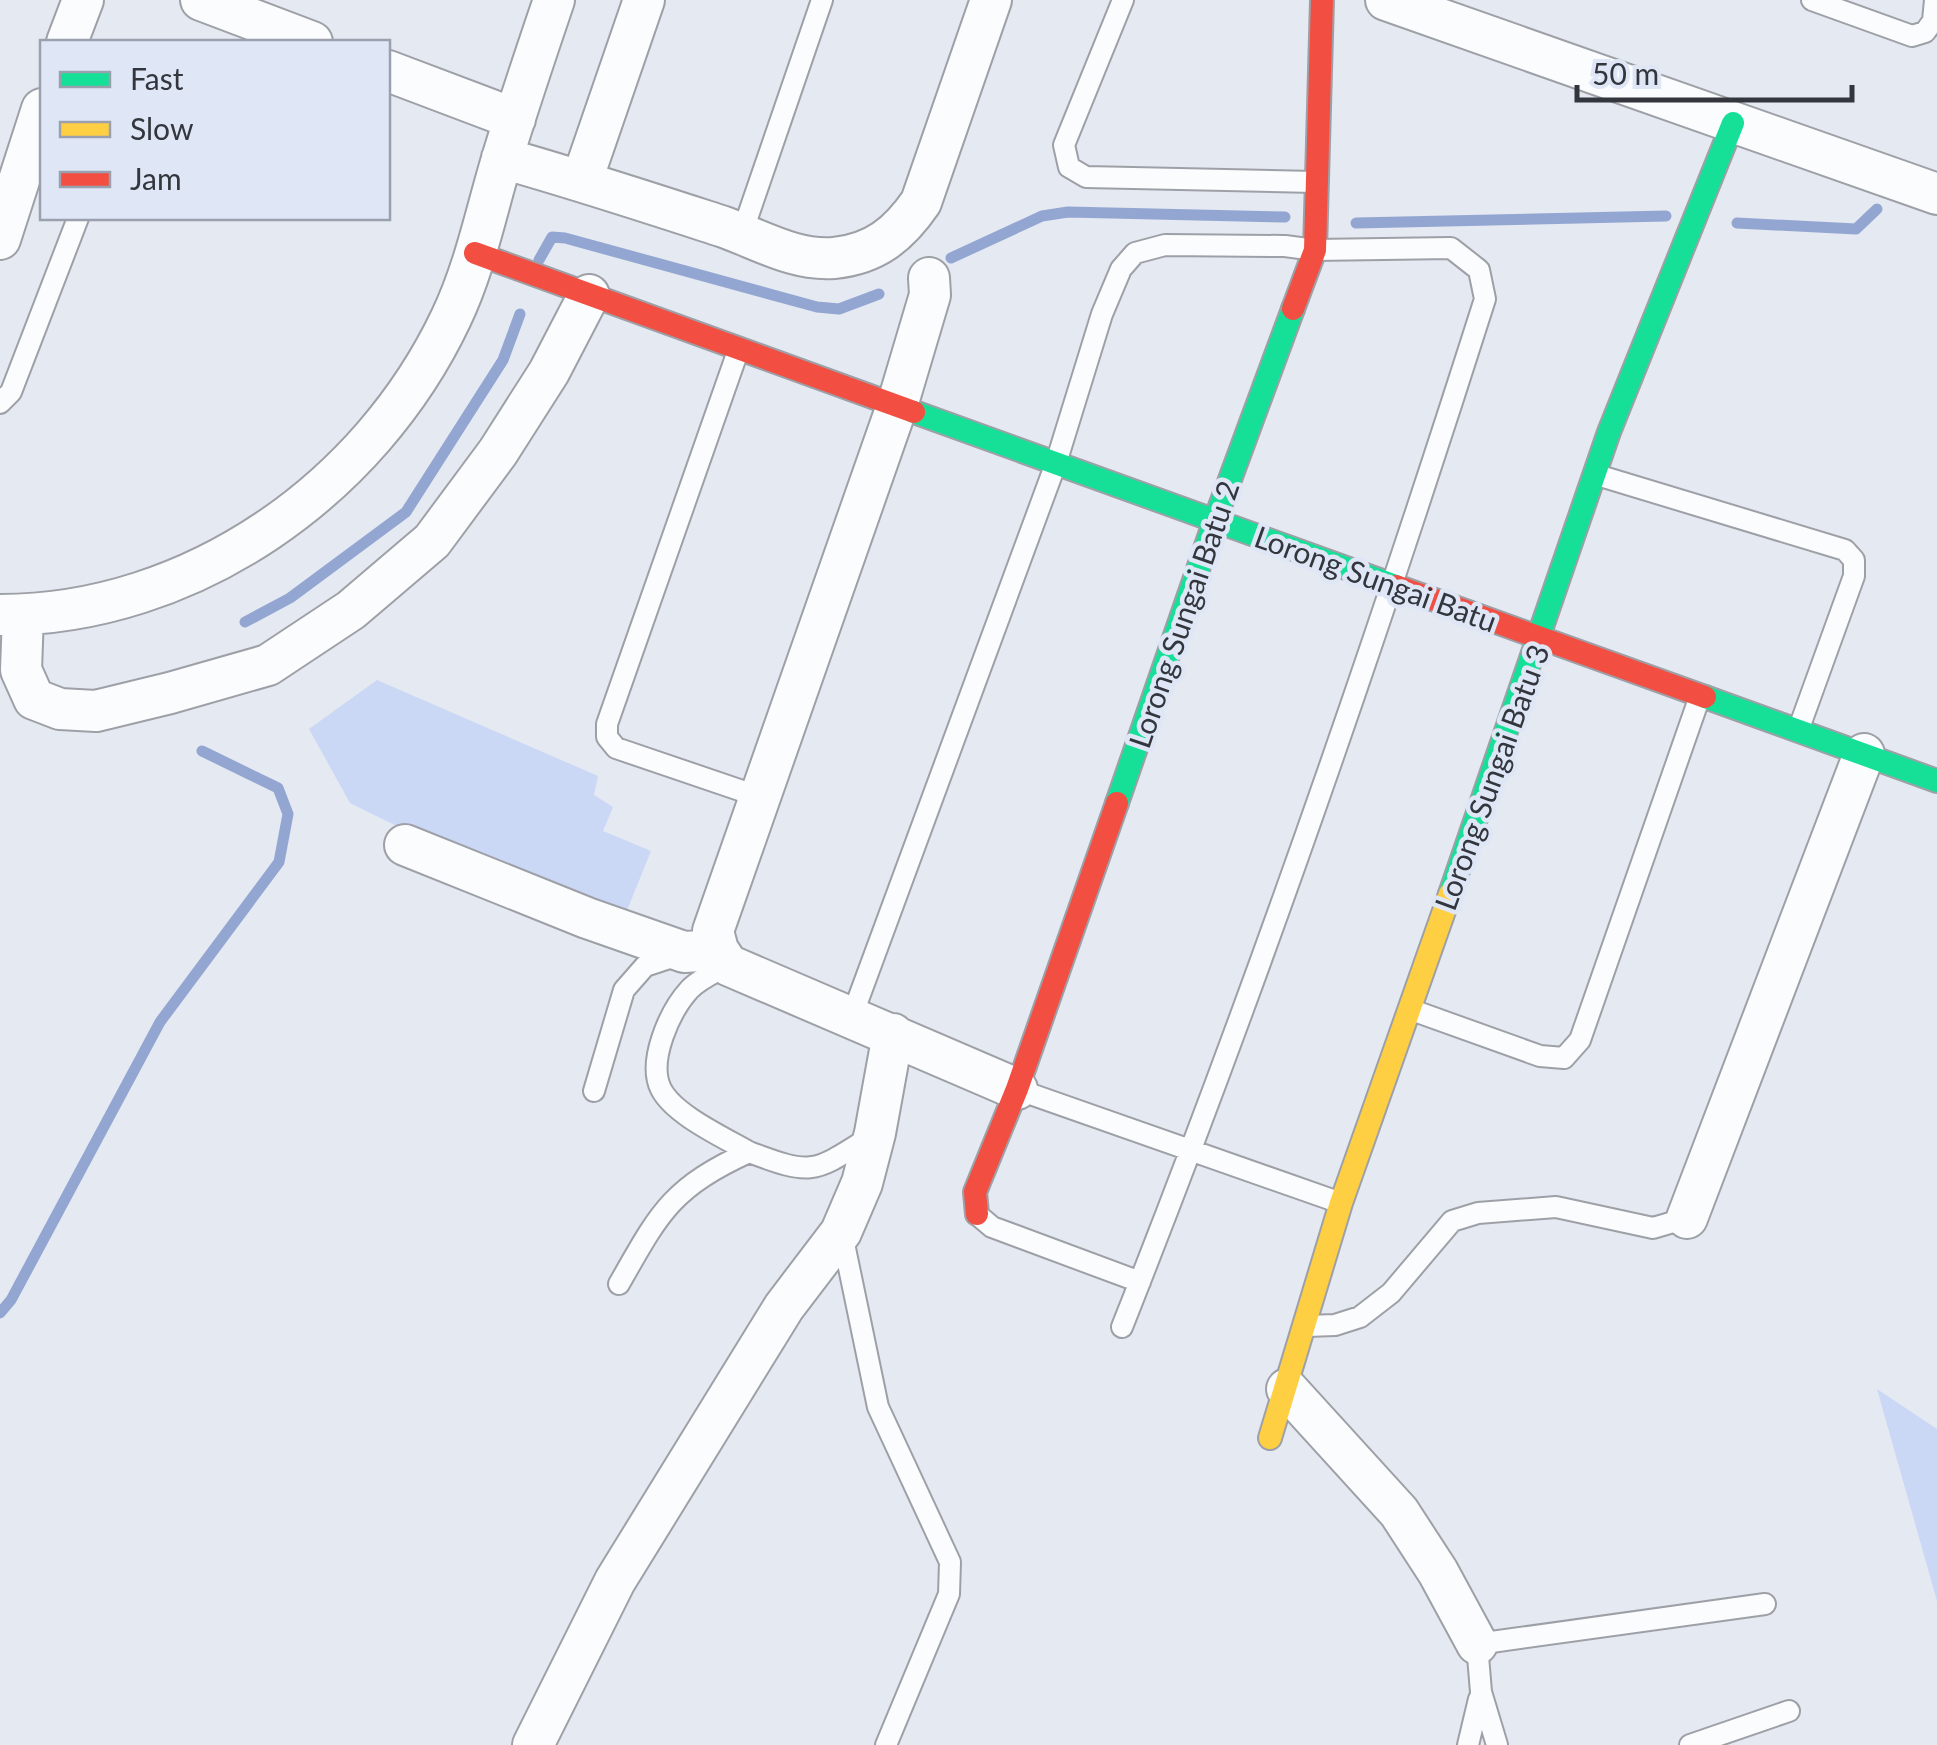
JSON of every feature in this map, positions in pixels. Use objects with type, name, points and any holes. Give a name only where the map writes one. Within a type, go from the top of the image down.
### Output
[{"type":"street","points":[[68,40],[83,0]]},
{"type":"street","points":[[201,0],[307,40]]},
{"type":"street","points":[[554,0],[453,314],[422,375],[379,433],[324,487],[271,531],[211,564],[105,604],[12,615],[20,670],[34,699],[60,709],[96,710],[268,664],[351,610],[432,541],[498,452],[549,372],[589,295]]},
{"type":"street","points":[[582,180],[644,0]]},
{"type":"street","points":[[710,956],[713,931],[896,406],[930,295],[915,255],[921,202],[991,0]]},
{"type":"street","name":"Lorong Sungai Batu 2","points":[[977,1214],[976,1192],[1017,1089],[1215,520],[1315,250],[1322,0]]},
{"type":"street","points":[[1386,0],[1937,194]]},
{"type":"street","points":[[390,72],[515,119]]},
{"type":"street","points":[[0,239],[25,123]]},
{"type":"street","name":"Lorong Sungai Batu 3","points":[[1270,1438],[1340,1203],[1595,474],[1733,123]]},
{"type":"street","points":[[502,158],[582,180],[793,255],[834,258],[870,249],[915,255]]},
{"type":"street","name":"Lorong Sungai Batu","points":[[475,253],[1937,781]]},
{"type":"street","points":[[1688,1218],[1864,754]]},
{"type":"street","points":[[405,845],[587,918],[710,956],[1017,1089]]},
{"type":"street","points":[[532,1745],[615,1581],[784,1307],[841,1232],[862,1182],[876,1133],[894,1034]]},
{"type":"street","points":[[1287,1390],[1398,1512],[1438,1572],[1477,1644]]},
{"type":"lane","points":[[742,234],[822,0]]},
{"type":"lane","points":[[1123,0],[1064,145],[1070,166],[1086,176],[1316,182]]},
{"type":"lane","points":[[1812,0],[1912,36],[1925,32],[1932,21],[1935,0]]},
{"type":"lane","points":[[0,403],[10,392],[77,220]]},
{"type":"lane","points":[[852,1016],[1056,462],[1102,314],[1121,269],[1135,253],[1165,246],[1285,246],[1315,250],[1451,248],[1479,270],[1486,299],[1394,584],[1192,1151],[1122,1327]]},
{"type":"lane","points":[[739,349],[607,724],[607,738],[616,748],[760,797]]},
{"type":"lane","points":[[1595,474],[1845,550],[1854,560],[1854,576],[1798,731]]},
{"type":"lane","points":[[1408,1009],[1540,1056],[1564,1058],[1580,1040],[1700,695]]},
{"type":"lane","points":[[594,1091],[624,990],[644,966],[710,956]]},
{"type":"lane","points":[[710,956],[675,1011],[656,1064],[662,1090],[682,1111],[749,1152],[794,1169],[821,1166],[876,1133]]},
{"type":"lane","points":[[1017,1089],[1340,1203]]},
{"type":"lane","points":[[619,1284],[655,1221],[682,1189],[713,1168],[749,1152]]},
{"type":"lane","points":[[1306,1326],[1335,1325],[1360,1317],[1391,1293],[1452,1221],[1478,1213],[1556,1207],[1653,1228],[1688,1218]]},
{"type":"lane","points":[[977,1214],[992,1227],[1140,1282]]},
{"type":"lane","points":[[841,1232],[878,1407],[950,1562],[949,1594],[886,1745]]},
{"type":"lane","points":[[1496,1745],[1481,1692],[1477,1644],[1766,1604]]},
{"type":"lane","points":[[1468,1745],[1481,1692]]},
{"type":"lane","points":[[1690,1745],[1790,1711]]},
{"type":"shaded area","points":[[377,680],[598,776],[594,795],[613,807],[603,831],[651,851],[617,935],[350,803],[309,729]]},
{"type":"shaded area","points":[[1877,1389],[1937,1429],[1937,1601]]},
{"type":"waterway","points":[[1737,223],[1856,229],[1877,209]]},
{"type":"waterway","points":[[951,258],[1042,216],[1068,212],[1285,217]]},
{"type":"waterway","points":[[1356,223],[1666,216]]},
{"type":"waterway","points":[[539,260],[552,237],[565,238],[817,307],[839,309],[879,294]]},
{"type":"waterway","points":[[245,622],[290,598],[406,512],[503,360],[520,314]]},
{"type":"waterway","points":[[0,1313],[11,1300],[160,1022],[279,862],[288,814],[278,788],[202,751]]},
{"type":"traffic: fast","points":[[1450,894],[1609,432],[1733,123]]},
{"type":"traffic: fast","points":[[1117,803],[1293,309]]},
{"type":"traffic: fast","points":[[914,412],[1396,586]]},
{"type":"traffic: fast","points":[[1705,697],[1937,781]]},
{"type":"traffic: slow","points":[[1270,1438],[1341,1203],[1450,894]]},
{"type":"traffic: jam","points":[[1293,309],[1315,250],[1322,0]]},
{"type":"traffic: jam","points":[[475,253],[914,412]]},
{"type":"traffic: jam","points":[[1396,586],[1705,697]]},
{"type":"traffic: jam","points":[[977,1214],[975,1192],[1017,1089],[1117,803]]}]
